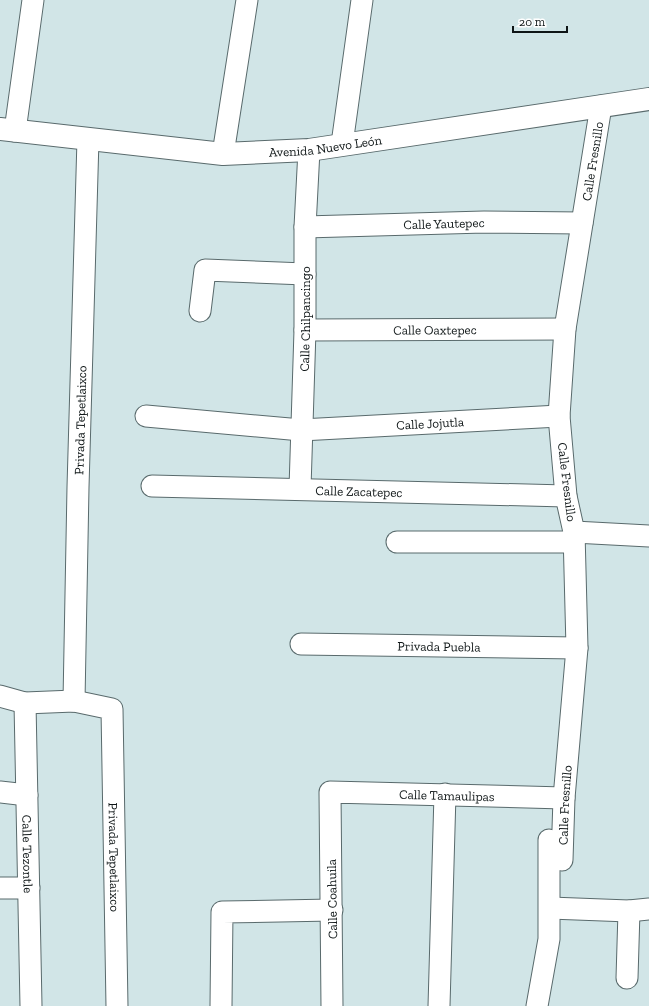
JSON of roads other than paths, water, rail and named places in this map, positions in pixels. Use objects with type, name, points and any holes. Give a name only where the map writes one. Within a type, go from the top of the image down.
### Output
[{"type":"main road","name":"Avenida Nuevo León","points":[[8,130],[223,154],[309,150],[649,99]]},
{"type":"street","points":[[8,130],[33,0]]},
{"type":"street","points":[[223,154],[248,0]]},
{"type":"street","points":[[342,144],[362,0]]},
{"type":"street","name":"Calle Fresnillo","points":[[562,860],[557,798],[578,648],[574,537],[566,496],[559,416],[565,329],[601,106]]},
{"type":"street","name":"Privada Tepetlaixco","points":[[88,139],[78,487],[74,701],[112,709],[117,1006]]},
{"type":"street","name":"Calle Chilpancingo","points":[[300,488],[305,330],[305,227],[309,150]]},
{"type":"street","name":"Calle Yautepec","points":[[305,227],[484,222],[582,223]]},
{"type":"street","points":[[200,311],[205,270],[305,274]]},
{"type":"street","name":"Calle Oaxtepec","points":[[305,330],[565,329]]},
{"type":"street","name":"Calle Jojutla","points":[[146,416],[301,430],[559,416]]},
{"type":"street","name":"Calle Zacatepec","points":[[152,486],[300,488],[566,496]]},
{"type":"street","points":[[397,542],[649,536]]},
{"type":"street","name":"Privada Puebla","points":[[301,644],[578,648]]},
{"type":"street","points":[[0,696],[25,703],[74,701]]},
{"type":"street","name":"Calle Tezontle","points":[[25,703],[31,1006]]},
{"type":"street","points":[[0,792],[27,795]]},
{"type":"street","name":"Calle Tamaulipas","points":[[330,792],[557,798]]},
{"type":"street","name":"Calle Coahuila","points":[[330,792],[332,1006]]},
{"type":"street","points":[[439,1006],[445,794]]},
{"type":"street","points":[[537,1006],[549,939],[557,798]]},
{"type":"street","points":[[0,888],[29,888]]},
{"type":"street","points":[[550,908],[639,910],[627,978]]},
{"type":"street","points":[[221,1006],[222,912],[332,910]]}]
